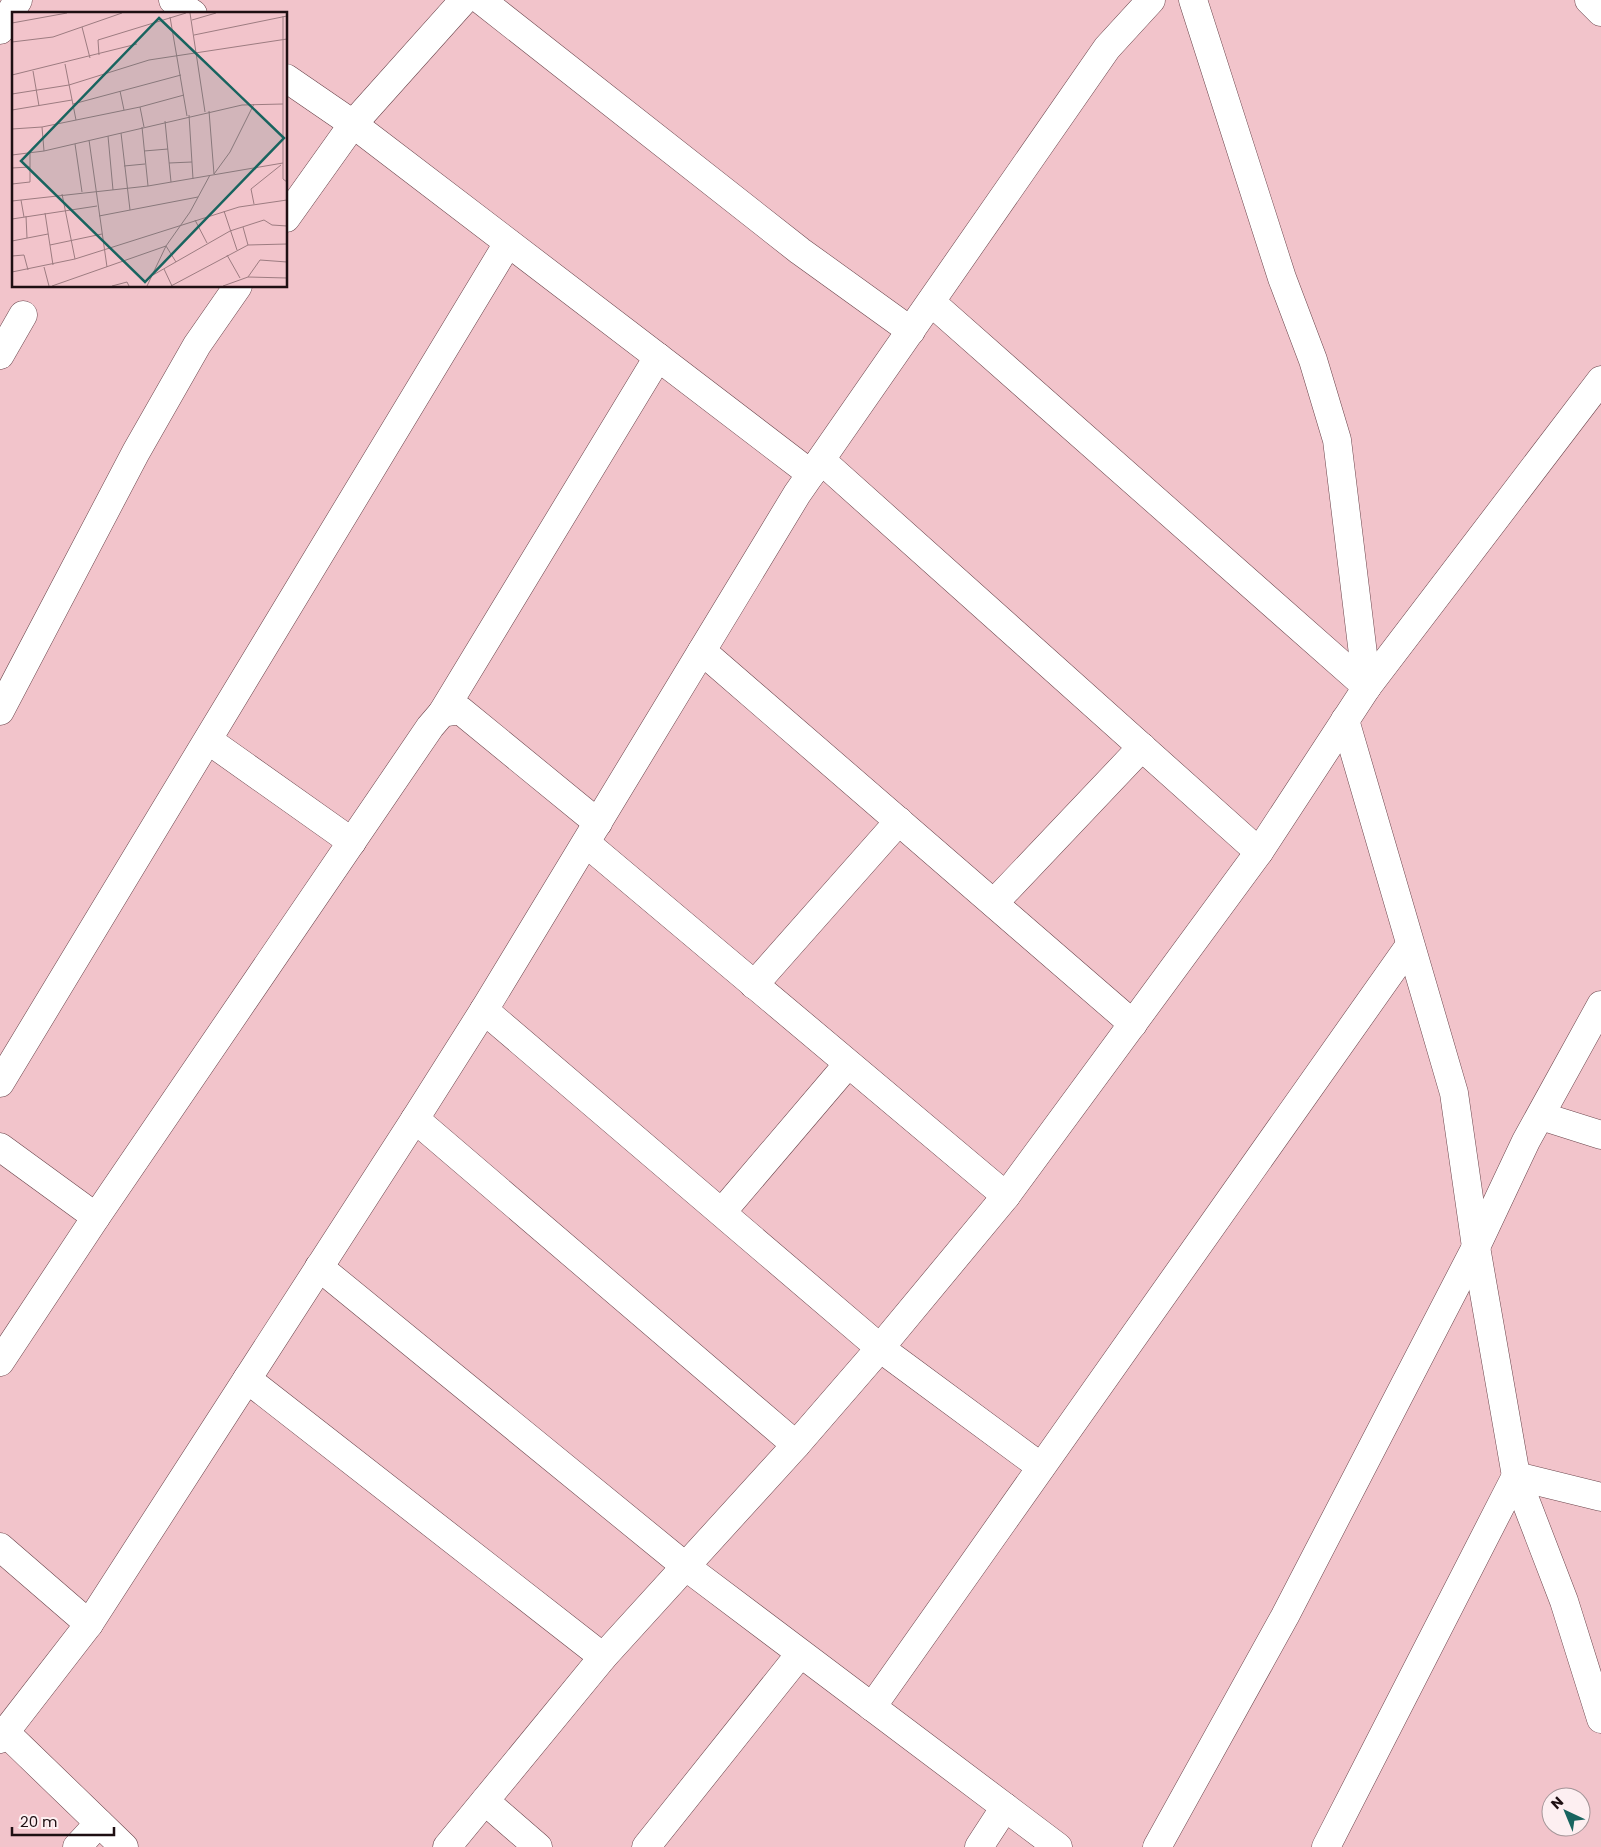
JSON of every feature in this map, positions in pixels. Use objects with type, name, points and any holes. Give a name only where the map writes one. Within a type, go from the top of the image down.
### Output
[{"type":"street","points":[[0,30],[18,0]]},
{"type":"street","points":[[173,0],[190,12]]},
{"type":"street","points":[[288,215],[353,124],[464,0]]},
{"type":"street","points":[[481,0],[800,251],[911,330]]},
{"type":"street","points":[[124,1847],[3,1736],[89,1624],[415,1119],[484,1010],[797,494],[1107,48],[1151,0]]},
{"type":"street","points":[[1193,0],[1282,278],[1313,360],[1337,440],[1367,687]]},
{"type":"street","points":[[1589,0],[1601,12]]},
{"type":"street","points":[[288,79],[353,124],[658,357],[816,467],[1142,747],[1259,852]]},
{"type":"street","points":[[0,1083],[508,243]]},
{"type":"street","points":[[0,710],[150,427],[197,345],[237,288]]},
{"type":"street","points":[[931,302],[1367,687]]},
{"type":"street","points":[[0,355],[23,316]]},
{"type":"street","points":[[0,1362],[96,1217],[430,727],[442,713],[658,357]]},
{"type":"street","points":[[447,1847],[603,1657],[796,1445],[880,1348],[1006,1196],[1259,852],[1367,687],[1601,380]]},
{"type":"street","points":[[702,651],[1133,1024]]},
{"type":"street","points":[[442,713],[460,710],[754,985],[1006,1196]]},
{"type":"street","points":[[1345,720],[1454,1093],[1476,1247],[1516,1476],[1564,1601],[1601,1719]]},
{"type":"street","points":[[208,740],[352,842]]},
{"type":"street","points":[[994,903],[1142,747]]},
{"type":"street","points":[[754,985],[899,821]]},
{"type":"street","points":[[872,1707],[1410,945]]},
{"type":"street","points":[[1156,1847],[1285,1616],[1476,1247],[1526,1141],[1601,1005]]},
{"type":"street","points":[[484,1010],[880,1348],[1041,1467]]},
{"type":"street","points":[[722,1212],[848,1064]]},
{"type":"street","points":[[1541,1116],[1601,1135]]},
{"type":"street","points":[[415,1119],[796,1445]]},
{"type":"street","points":[[0,1147],[96,1217]]},
{"type":"street","points":[[319,1267],[684,1566],[1058,1847]]},
{"type":"street","points":[[247,1379],[603,1657]]},
{"type":"street","points":[[1516,1476],[1601,1497]]},
{"type":"street","points":[[1326,1847],[1516,1476]]},
{"type":"street","points":[[0,1547],[89,1624]]},
{"type":"street","points":[[646,1847],[800,1654]]},
{"type":"street","points":[[485,1801],[538,1847]]},
{"type":"street","points":[[978,1847],[1005,1807]]},
{"type":"street","points":[[77,1847],[99,1823]]}]
